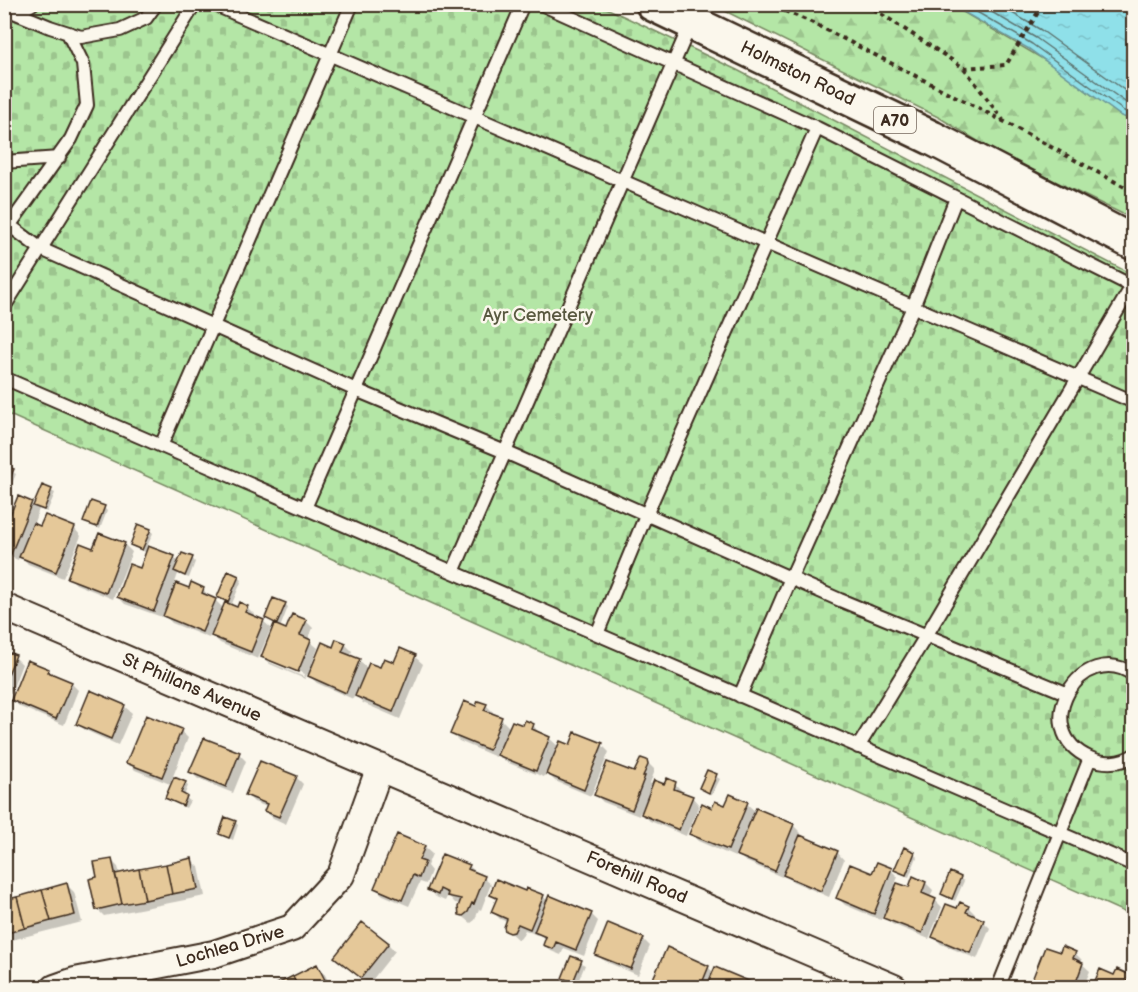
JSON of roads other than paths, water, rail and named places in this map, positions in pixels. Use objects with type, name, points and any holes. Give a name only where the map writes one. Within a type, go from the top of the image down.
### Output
[{"type":"main road","name":"Holmston Road","points":[[653,4],[932,138],[1134,243]]},
{"type":"street","name":"St Phillans Avenue","points":[[4,607],[380,767]]},
{"type":"street","name":"Lochlea Drive","points":[[55,987],[75,981],[214,954],[292,928],[342,875],[380,767]]},
{"type":"street","name":"Forehill Road","points":[[380,767],[894,987]]},
{"type":"lane","points":[[17,13],[32,4]]},
{"type":"lane","points":[[4,8],[81,37],[120,30],[146,18],[156,4]]},
{"type":"lane","points":[[4,307],[195,4]]},
{"type":"lane","points":[[213,4],[1134,402]]},
{"type":"lane","points":[[161,446],[352,4]]},
{"type":"lane","points":[[304,508],[523,4]]},
{"type":"lane","points":[[542,4],[817,128],[1133,286],[858,747]]},
{"type":"lane","points":[[453,572],[692,22]]},
{"type":"lane","points":[[68,33],[83,64],[87,105],[59,158],[6,225],[41,249],[356,390],[505,452],[926,636],[1066,693]]},
{"type":"lane","points":[[597,634],[646,515],[817,128]]},
{"type":"lane","points":[[4,162],[59,158]]},
{"type":"lane","points":[[740,696],[913,308],[956,198]]},
{"type":"lane","points":[[4,378],[1134,865]]},
{"type":"lane","points":[[1132,669],[1105,667],[1092,670],[1073,683],[1062,705],[1061,722],[1069,742],[1081,754],[1110,763],[1134,755]]},
{"type":"lane","points":[[998,987],[1090,758]]},
{"type":"water","points":[[951,5],[1133,5],[1133,120],[1121,116],[1029,49]]},
{"type":"park label","name":"Ayr Cemetery","points":[[538,315]]}]
